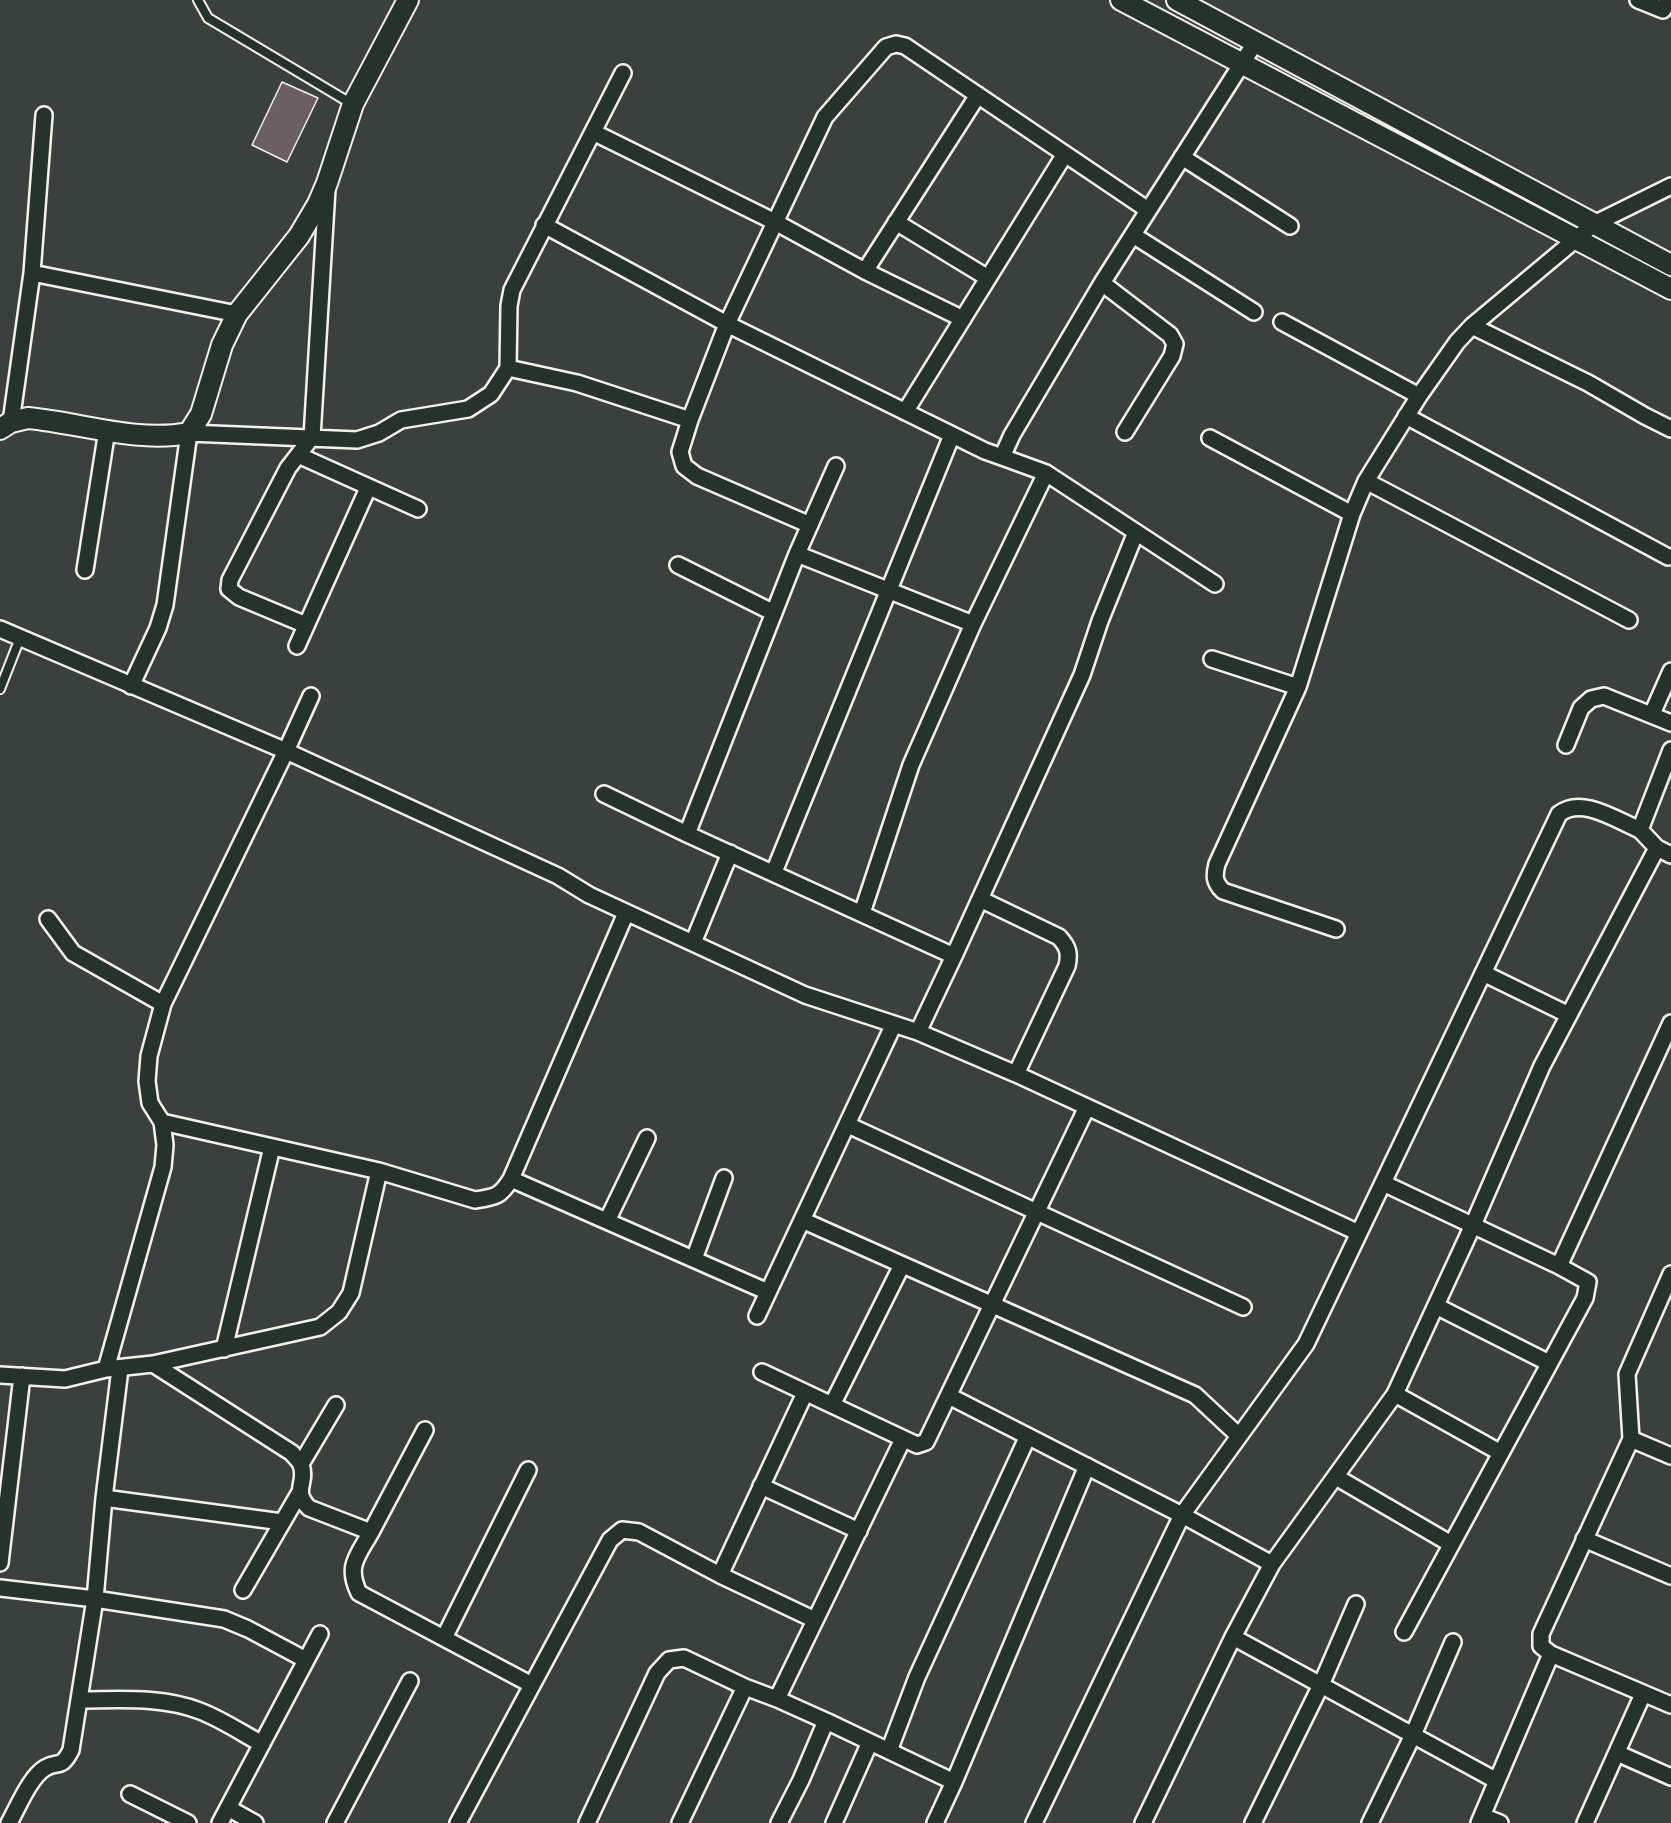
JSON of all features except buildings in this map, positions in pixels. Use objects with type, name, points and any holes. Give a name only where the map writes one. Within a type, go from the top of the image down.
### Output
[{"type":"street","points":[[131,686],[158,628],[165,605],[189,433],[201,414],[222,345],[237,314],[299,236],[318,204],[353,105],[408,0]]},
{"type":"street","points":[[1121,0],[1671,289]]},
{"type":"street","points":[[1177,0],[1671,265]]},
{"type":"street","points":[[1638,0],[1663,10],[1668,0]]},
{"type":"street","points":[[1002,457],[1012,435],[1102,283],[1255,43]]},
{"type":"street","points":[[810,525],[697,476],[684,466],[680,452],[727,324],[825,117],[886,47],[896,44],[905,46],[1148,210]]},
{"type":"street","points":[[44,115],[32,273],[6,425],[28,418],[168,437],[189,433],[357,440],[379,433],[401,420],[468,409],[491,394],[508,368],[509,306],[512,290],[623,73]]},
{"type":"street","points":[[865,271],[978,95]]},
{"type":"street","points":[[593,132],[963,319]]},
{"type":"street","points":[[905,412],[1065,154]]},
{"type":"street","points":[[1182,157],[1290,226]]},
{"type":"street","points":[[306,625],[240,597],[229,589],[230,580],[285,474],[312,437],[327,183]]},
{"type":"street","points":[[1336,929],[1223,891],[1216,884],[1214,875],[1298,687],[1352,514],[1366,481],[1419,396],[1457,342],[1472,326],[1594,224],[1671,186]]},
{"type":"street","points":[[896,222],[988,278]]},
{"type":"street","points":[[544,225],[727,324],[905,412],[1002,457],[1046,473],[1215,584]]},
{"type":"street","points":[[1133,235],[1254,312]]},
{"type":"street","points":[[32,273],[237,314]]},
{"type":"street","points":[[1102,283],[1170,334],[1175,344],[1172,356],[1125,432]]},
{"type":"street","points":[[1282,322],[1419,396]]},
{"type":"street","points":[[1472,326],[1588,383],[1671,429]]},
{"type":"street","points":[[508,368],[576,383],[690,420]]},
{"type":"street","points":[[1406,416],[1668,557]]},
{"type":"street","points":[[85,570],[107,430]]},
{"type":"street","points":[[774,872],[952,435]]},
{"type":"street","points":[[1210,438],[1352,514]]},
{"type":"street","points":[[298,455],[368,488],[418,508]]},
{"type":"street","points":[[687,834],[797,554],[836,466]]},
{"type":"street","points":[[862,913],[910,765],[973,624],[1046,473]]},
{"type":"street","points":[[1366,481],[1629,620]]},
{"type":"street","points":[[297,646],[368,488]]},
{"type":"street","points":[[918,1032],[1082,675],[1100,621],[1136,532]]},
{"type":"street","points":[[797,554],[973,624]]},
{"type":"street","points":[[678,565],[774,613]]},
{"type":"street","points":[[0,629],[286,752],[558,876],[589,895],[805,995],[918,1032],[1016,1074],[1359,1233]]},
{"type":"street","points":[[1212,659],[1298,687]]},
{"type":"street","points":[[1652,714],[1671,671]]},
{"type":"street","points":[[9,1823],[32,1782],[46,1767],[66,1760],[70,1750],[95,1599],[113,1369],[163,1167],[165,1145],[162,1122],[150,1103],[147,1081],[149,1056],[163,1004],[311,696]]},
{"type":"street","points":[[1566,745],[1581,708],[1591,699],[1604,696],[1671,723]]},
{"type":"street","points":[[1640,831],[1671,750]]},
{"type":"street","points":[[604,794],[954,956]]},
{"type":"street","points":[[1034,1823],[1182,1515],[1305,1344],[1558,814],[1568,807],[1584,806],[1640,831],[1664,851],[1542,1066],[1473,1225],[1395,1395],[1272,1564],[1233,1637],[1143,1823]]},
{"type":"street","points":[[693,943],[730,853]]},
{"type":"street","points":[[980,899],[1059,938],[1068,946],[1067,966],[1016,1074]]},
{"type":"street","points":[[162,1122],[379,1171],[475,1200],[491,1198],[502,1193],[511,1179],[626,912]]},
{"type":"street","points":[[48,919],[74,952],[163,1004]]},
{"type":"street","points":[[1483,973],[1569,1015]]},
{"type":"street","points":[[1559,1266],[1671,1023]]},
{"type":"street","points":[[758,1316],[894,1024]]},
{"type":"street","points":[[762,1372],[917,1445],[926,1442],[1087,1107]]},
{"type":"street","points":[[848,1125],[1244,1307]]},
{"type":"street","points":[[608,1221],[647,1138]]},
{"type":"street","points":[[224,1349],[272,1147]]},
{"type":"street","points":[[0,1375],[65,1379],[153,1364],[320,1327],[339,1312],[351,1293],[379,1171]]},
{"type":"street","points":[[694,1259],[724,1178]]},
{"type":"street","points":[[511,1179],[768,1292]]},
{"type":"street","points":[[1383,1183],[1588,1282],[1585,1298],[1404,1632]]},
{"type":"street","points":[[802,1220],[1195,1395],[1239,1436]]},
{"type":"street","points":[[832,1405],[902,1264]]},
{"type":"street","points":[[1671,1274],[1627,1374],[1631,1439],[1541,1634],[1541,1647],[1551,1654],[1671,1706]]},
{"type":"street","points":[[1436,1306],[1549,1363]]},
{"type":"street","points":[[153,1364],[292,1453],[301,1464],[300,1492],[302,1500],[309,1508],[371,1532]]},
{"type":"street","points":[[0,1563],[22,1376]]},
{"type":"street","points":[[720,1575],[805,1393]]},
{"type":"street","points":[[1395,1395],[1501,1453]]},
{"type":"street","points":[[949,1396],[1182,1515],[1272,1564]]},
{"type":"street","points":[[301,1464],[336,1405]]},
{"type":"street","points":[[425,1430],[352,1566],[353,1580],[359,1593],[532,1685]]},
{"type":"street","points":[[889,1751],[916,1677],[1028,1436]]},
{"type":"street","points":[[777,1699],[903,1438]]},
{"type":"street","points":[[1631,1439],[1671,1456]]},
{"type":"street","points":[[935,1823],[1087,1466]]},
{"type":"street","points":[[444,1638],[528,1470]]},
{"type":"street","points":[[1336,1477],[1451,1544]]},
{"type":"street","points":[[761,1486],[859,1531]]},
{"type":"street","points":[[243,1590],[300,1492]]},
{"type":"street","points":[[104,1498],[282,1522]]},
{"type":"street","points":[[458,1823],[610,1540],[622,1530],[639,1532],[720,1575],[815,1620]]},
{"type":"street","points":[[1584,1539],[1671,1576]]},
{"type":"street","points":[[0,1588],[95,1599],[224,1619],[306,1660]]},
{"type":"street","points":[[1253,1823],[1321,1685],[1356,1604]]},
{"type":"street","points":[[220,1823],[320,1634]]},
{"type":"street","points":[[1233,1637],[1497,1781]]},
{"type":"street","points":[[1370,1823],[1413,1735],[1453,1641]]},
{"type":"street","points":[[1500,1823],[1481,1819],[1551,1654]]},
{"type":"street","points":[[587,1823],[657,1673],[669,1660],[684,1658],[745,1687],[826,1720],[954,1782]]},
{"type":"street","points":[[335,1823],[410,1681]]},
{"type":"street","points":[[680,1823],[745,1687]]},
{"type":"street","points":[[1586,1823],[1643,1694]]},
{"type":"street","points":[[79,1700],[145,1700],[181,1706],[201,1711],[262,1744]]},
{"type":"street","points":[[778,1823],[801,1780],[826,1720]]},
{"type":"street","points":[[834,1823],[870,1742]]},
{"type":"street","points":[[1617,1753],[1671,1777]]},
{"type":"street","points":[[129,1794],[188,1823]]},
{"type":"street","points":[[228,1809],[255,1823]]},
{"type":"lane","points":[[198,0],[208,18],[353,105]]},
{"type":"lane","points":[[0,689],[20,638]]}]
